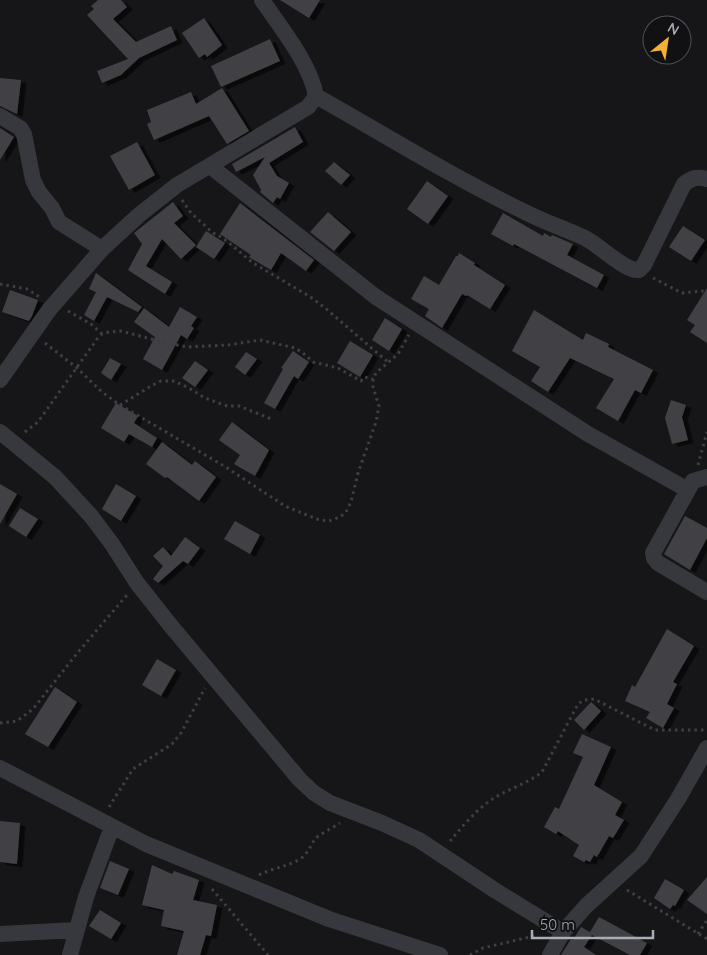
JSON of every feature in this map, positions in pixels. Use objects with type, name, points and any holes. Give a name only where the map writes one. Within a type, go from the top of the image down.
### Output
[{"type":"street","points":[[0,380],[52,307],[102,249],[139,215],[177,185],[308,108],[316,96],[315,87],[293,45],[262,0]]},
{"type":"street","points":[[316,96],[495,197],[531,215],[586,238],[635,271],[644,265],[684,184],[692,178],[700,176],[707,179]]},
{"type":"street","points":[[0,116],[20,128],[24,134],[33,180],[59,222],[102,249]]},
{"type":"street","points":[[210,166],[307,241],[358,284],[588,434],[696,482],[653,553],[658,563],[707,592]]},
{"type":"street","points":[[0,432],[55,477],[91,516],[171,626],[300,780],[314,793],[330,803],[419,840],[561,935]]},
{"type":"street","points":[[550,955],[561,935],[586,906],[641,856],[678,799],[707,748]]},
{"type":"street","points":[[0,768],[146,844],[329,919],[440,955]]},
{"type":"street","points":[[70,955],[106,824]]},
{"type":"street","points":[[0,934],[76,930]]},
{"type":"path","points":[[177,185],[182,201],[191,213],[213,233],[223,238],[253,263],[324,307],[389,363]]},
{"type":"path","points":[[639,270],[682,293],[702,291],[707,294]]},
{"type":"path","points":[[0,284],[27,289],[40,296],[52,307],[91,324],[102,334]]},
{"type":"path","points":[[32,334],[77,368],[102,392],[120,405],[224,466],[285,506],[319,520],[329,520],[340,517],[346,512],[376,422],[379,406],[373,387],[373,379],[376,373],[398,354],[417,322]]},
{"type":"path","points":[[13,442],[38,422],[102,334],[121,331],[159,342],[187,347],[228,345],[260,340],[295,348],[313,362],[338,368],[361,381],[364,377],[373,379]]},
{"type":"path","points":[[120,405],[161,381],[174,381],[187,386],[205,398],[227,406],[239,406],[274,420]]},
{"type":"path","points":[[696,482],[707,432]]},
{"type":"path","points":[[0,723],[17,721],[33,709],[79,651],[138,583]]},
{"type":"path","points":[[106,824],[133,769],[172,744],[181,733],[212,675]]},
{"type":"path","points":[[440,854],[468,820],[491,800],[533,779],[542,772],[578,704],[584,700],[594,699],[655,730],[707,730]]},
{"type":"path","points":[[244,884],[269,870],[290,864],[300,858],[310,850],[318,836],[327,832],[355,812]]},
{"type":"path","points":[[614,882],[707,939]]},
{"type":"path","points":[[207,883],[268,955]]},
{"type":"path","points":[[698,934],[707,920]]},
{"type":"path","points":[[470,955],[483,948],[536,935],[561,935]]},
{"type":"building","points":[[98,0],[121,0],[127,7],[113,19],[136,42],[171,26],[177,40],[139,58],[121,75],[102,83],[97,71],[128,59],[87,15],[94,9],[91,6]]},
{"type":"building","points":[[280,0],[320,0],[309,18]]},
{"type":"building","points":[[204,18],[222,45],[207,57],[205,54],[199,58],[182,33]]},
{"type":"building","points":[[270,39],[280,61],[221,87],[211,66]]},
{"type":"building","points":[[0,78],[21,80],[17,114],[0,106]]},
{"type":"building","points":[[222,88],[249,131],[227,144],[209,116],[154,140],[147,124],[151,122],[147,110],[191,92],[196,104]]},
{"type":"building","points":[[295,127],[303,142],[269,163],[277,176],[289,183],[280,199],[277,197],[273,203],[260,192],[261,190],[253,175],[265,157],[236,172],[232,164]]},
{"type":"building","points":[[0,128],[14,137],[0,160]]},
{"type":"building","points":[[137,142],[155,175],[129,190],[110,156]]},
{"type":"building","points":[[334,162],[350,175],[341,185],[325,171]]},
{"type":"building","points":[[427,181],[448,196],[428,224],[407,209]]},
{"type":"building","points":[[173,202],[183,216],[174,223],[196,245],[181,259],[162,239],[146,266],[172,282],[165,294],[128,270],[142,244],[134,233]]},
{"type":"building","points":[[240,203],[314,260],[306,271],[281,253],[271,270],[249,257],[251,255],[220,234]]},
{"type":"building","points":[[328,212],[351,232],[334,251],[310,232]]},
{"type":"building","points":[[503,213],[543,236],[544,233],[551,237],[552,235],[573,244],[567,255],[604,275],[597,288],[514,244],[513,246],[491,234]]},
{"type":"building","points":[[683,226],[705,240],[691,261],[669,247]]},
{"type":"building","points":[[206,231],[225,243],[214,259],[196,247]]},
{"type":"building","points":[[459,253],[505,285],[490,309],[462,294],[442,328],[425,316],[429,309],[411,299],[424,276],[439,285]]},
{"type":"building","points":[[96,273],[142,307],[138,312],[107,297],[94,321],[84,315],[96,292],[89,289]]},
{"type":"building","points":[[707,288],[707,343],[690,332],[695,325],[687,320]]},
{"type":"building","points":[[10,290],[38,300],[29,321],[2,312]]},
{"type":"building","points":[[180,307],[197,317],[191,326],[194,328],[187,339],[181,335],[162,370],[143,359],[155,337],[134,322],[144,308],[169,327]]},
{"type":"building","points":[[534,310],[583,340],[586,333],[609,344],[608,347],[653,370],[641,393],[635,390],[618,421],[596,408],[614,379],[570,358],[548,392],[531,381],[540,367],[512,351]]},
{"type":"building","points":[[385,318],[402,329],[389,351],[372,340]]},
{"type":"building","points":[[350,341],[373,355],[360,377],[337,363]]},
{"type":"building","points":[[293,351],[309,362],[298,379],[294,376],[275,409],[264,403],[283,369],[281,368]]},
{"type":"building","points":[[246,352],[257,359],[245,375],[235,367]]},
{"type":"building","points":[[110,358],[121,364],[111,380],[101,373]]},
{"type":"building","points":[[195,361],[208,370],[195,387],[182,378]]},
{"type":"building","points":[[671,400],[686,405],[682,417],[688,440],[672,444],[665,418]]},
{"type":"building","points":[[116,403],[138,416],[134,423],[157,438],[152,447],[129,434],[124,442],[101,428]]},
{"type":"building","points":[[232,422],[269,450],[255,476],[234,464],[240,455],[219,440]]},
{"type":"building","points":[[162,442],[192,465],[195,461],[216,477],[199,501],[146,464]]},
{"type":"building","points":[[0,484],[17,494],[0,524]]},
{"type":"building","points":[[116,484],[136,496],[121,521],[102,509]]},
{"type":"building","points":[[20,508],[38,519],[26,537],[9,526]]},
{"type":"building","points":[[685,516],[707,528],[707,538],[690,570],[664,554]]},
{"type":"building","points":[[235,521],[260,535],[250,554],[224,539]]},
{"type":"building","points":[[185,537],[200,548],[188,564],[183,561],[158,583],[153,579],[163,566],[153,556],[163,547],[171,556]]},
{"type":"building","points":[[667,629],[694,646],[673,682],[677,684],[667,704],[674,708],[663,728],[646,718],[650,712],[625,701],[632,685],[635,687]]},
{"type":"building","points":[[157,659],[176,670],[161,696],[142,685]]},
{"type":"building","points":[[55,687],[77,702],[48,747],[25,734]]},
{"type":"building","points":[[591,702],[601,711],[584,730],[574,720]]},
{"type":"building","points":[[582,734],[611,747],[594,785],[622,802],[615,815],[624,820],[613,838],[609,836],[597,857],[594,855],[590,862],[586,860],[584,862],[573,856],[579,845],[558,831],[556,834],[544,827],[555,807],[559,809],[583,757],[573,753]]},
{"type":"building","points":[[0,821],[20,823],[17,864],[0,862]]},
{"type":"building","points":[[110,861],[129,869],[118,895],[100,888]]},
{"type":"building","points":[[152,865],[172,874],[174,871],[199,880],[193,900],[217,905],[211,936],[206,935],[200,955],[177,955],[184,931],[161,926],[164,910],[142,905]]},
{"type":"building","points":[[707,877],[707,914],[687,900]]},
{"type":"building","points":[[665,879],[684,890],[675,906],[673,905],[670,909],[654,898]]},
{"type":"building","points":[[100,910],[121,923],[111,939],[89,926]]},
{"type":"building","points":[[599,917],[647,943],[640,955],[630,955],[592,935],[584,947],[596,955],[561,955],[581,927],[590,932]]}]
